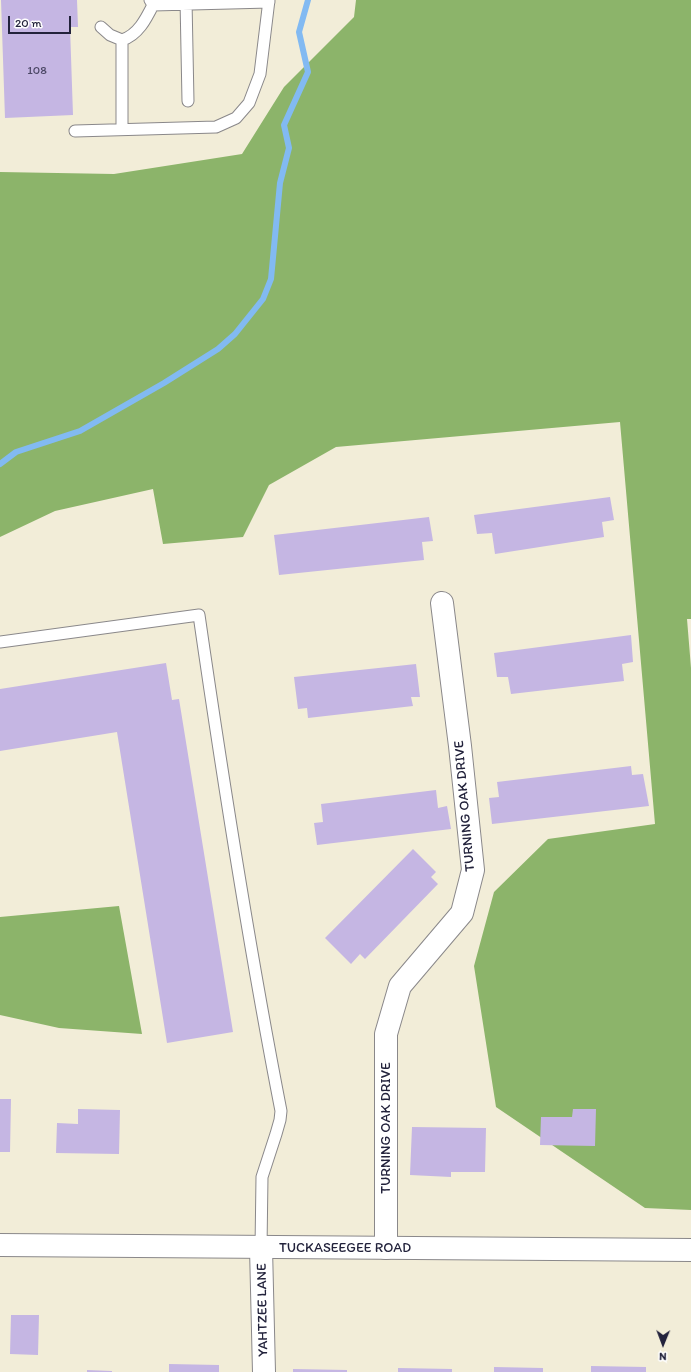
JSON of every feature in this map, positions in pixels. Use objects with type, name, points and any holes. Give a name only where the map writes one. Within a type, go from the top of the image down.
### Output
[{"type":"street","name":"TURNING OAK DRIVE","points":[[386,1248],[386,1034],[400,986],[462,913],[473,870],[461,754],[442,603]]},
{"type":"street","name":"TUCKASEEGEE ROAD","points":[[0,1245],[691,1250]]},
{"type":"street","name":"YAHTZEE LANE","points":[[261,1248],[264,1372]]},
{"type":"lane","points":[[75,130],[216,127],[236,118],[249,103],[260,74],[269,1],[152,2],[146,21],[130,37],[122,40],[110,35],[101,27]]},
{"type":"lane","points":[[186,2],[188,101]]},
{"type":"lane","points":[[122,40],[122,129]]},
{"type":"lane","points":[[0,642],[199,614],[262,1015],[281,1111],[276,1134],[262,1177],[261,1248]]},
{"type":"green space","points":[[356,0],[691,0],[691,619],[687,619],[691,668],[691,1210],[645,1208],[496,1107],[474,966],[494,892],[548,839],[655,824],[620,422],[336,447],[269,485],[243,537],[163,544],[153,489],[55,511],[0,537],[0,172],[114,174],[242,154],[284,87],[354,17]]},
{"type":"green space","points":[[119,906],[142,1034],[59,1028],[0,1015],[0,917]]},
{"type":"building","points":[[1,0],[77,0],[78,27],[70,27],[73,115],[5,118]]},
{"type":"building","points":[[610,497],[614,520],[602,522],[604,537],[495,554],[492,533],[477,534],[474,515]]},
{"type":"building","points":[[429,517],[433,541],[422,542],[424,560],[279,575],[274,535]]},
{"type":"building","points":[[631,635],[633,662],[622,664],[624,681],[511,694],[508,677],[497,677],[494,653]]},
{"type":"building","points":[[166,663],[172,700],[179,699],[233,1032],[167,1043],[117,732],[0,751],[0,689]]},
{"type":"building","points":[[416,664],[420,697],[411,697],[413,706],[308,718],[307,708],[298,709],[294,677]]},
{"type":"building","points":[[631,766],[632,775],[643,774],[649,806],[492,824],[489,798],[499,797],[497,782]]},
{"type":"building","points":[[436,790],[438,808],[447,806],[451,829],[317,845],[314,823],[323,822],[321,804]]},
{"type":"building","points":[[413,849],[436,872],[431,877],[438,884],[365,959],[360,954],[351,964],[325,938]]},
{"type":"building","points":[[0,1099],[11,1099],[10,1152],[0,1152]]},
{"type":"building","points":[[78,1109],[120,1110],[119,1154],[56,1153],[57,1123],[78,1124]]},
{"type":"building","points":[[573,1109],[596,1109],[595,1146],[540,1145],[541,1117],[572,1117]]},
{"type":"building","points":[[412,1127],[486,1128],[485,1172],[451,1172],[451,1177],[410,1175]]},
{"type":"building","points":[[11,1315],[39,1315],[38,1355],[10,1354]]},
{"type":"building","points":[[169,1364],[219,1365],[219,1372],[169,1372]]},
{"type":"building","points":[[591,1366],[646,1367],[646,1372],[591,1372]]},
{"type":"building","points":[[494,1367],[543,1368],[543,1372],[494,1372]]},
{"type":"building","points":[[398,1368],[452,1369],[452,1372],[398,1372]]},
{"type":"building","points":[[293,1369],[347,1370],[347,1372],[293,1372]]},
{"type":"building","points":[[87,1370],[112,1371],[112,1372],[87,1372]]},
{"type":"waterway","points":[[0,464],[16,452],[80,431],[164,383],[218,349],[235,334],[263,299],[271,279],[280,183],[289,148],[284,125],[308,72],[299,32],[308,0]]}]
